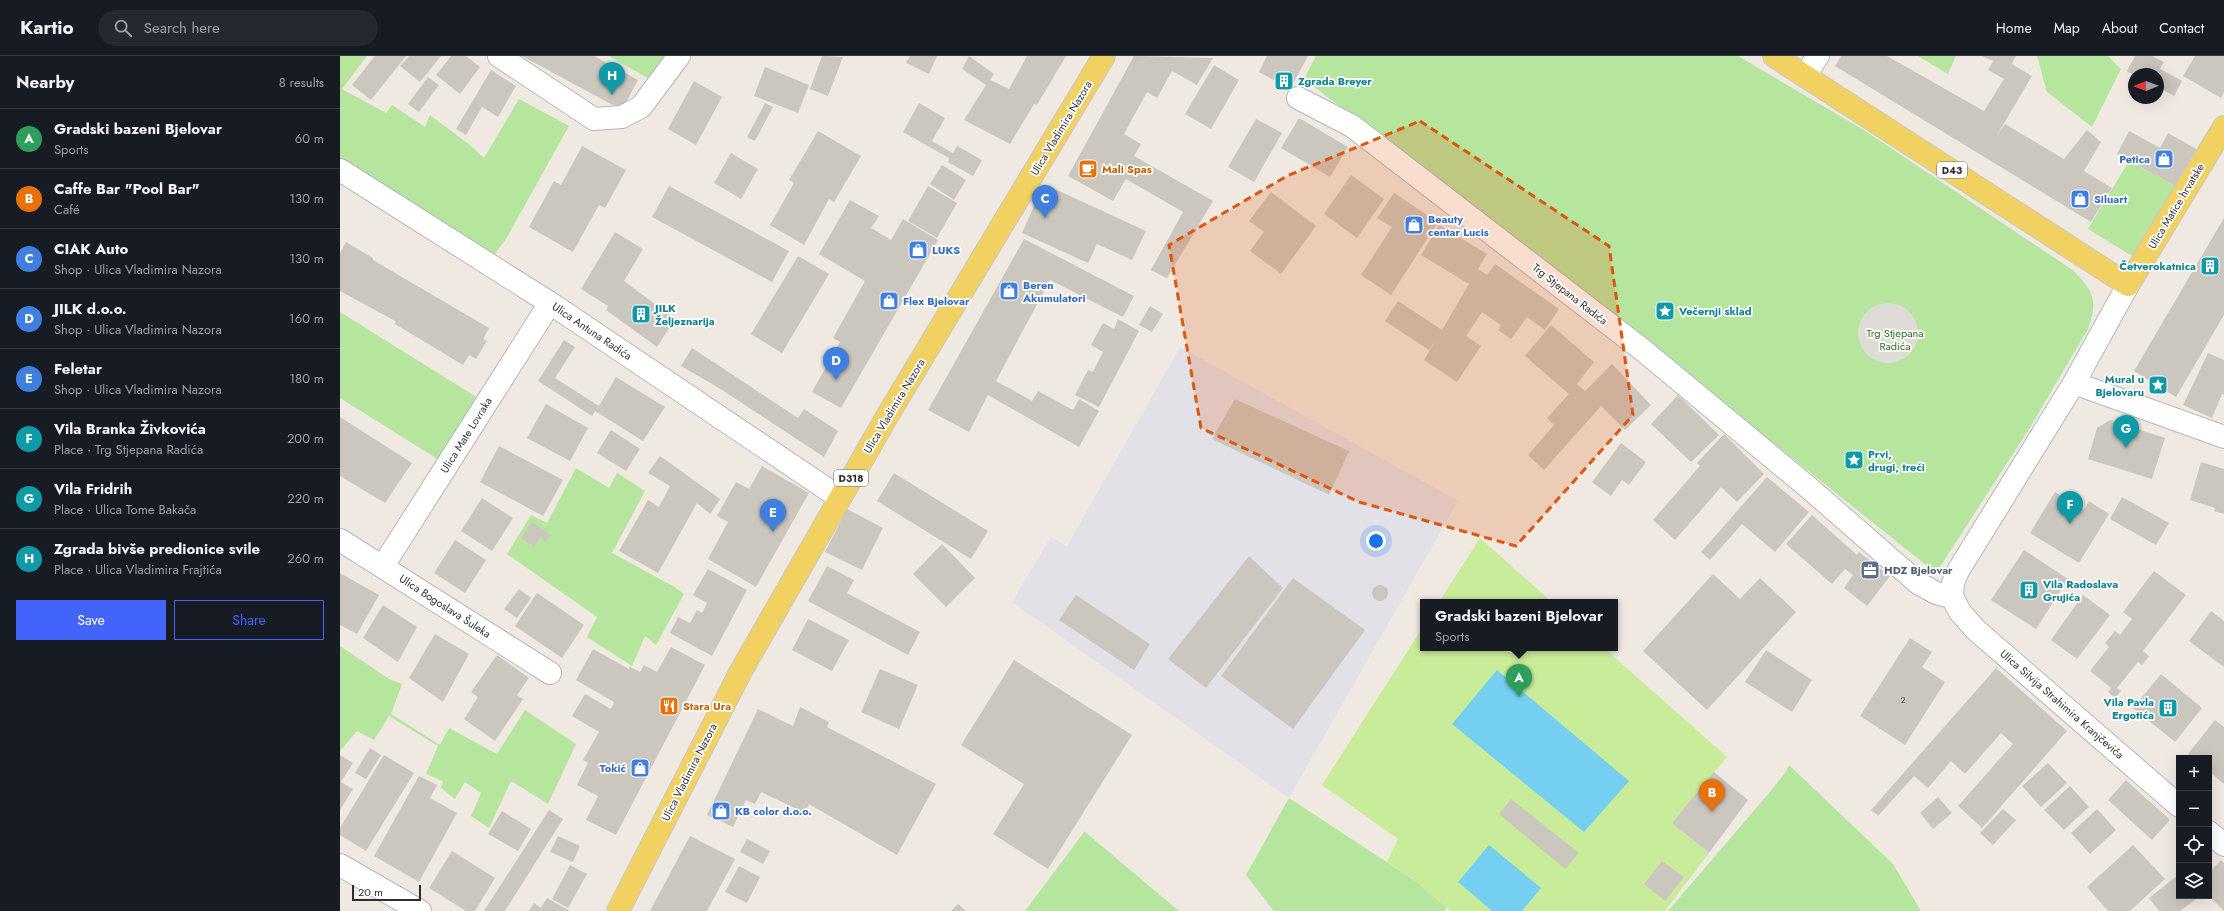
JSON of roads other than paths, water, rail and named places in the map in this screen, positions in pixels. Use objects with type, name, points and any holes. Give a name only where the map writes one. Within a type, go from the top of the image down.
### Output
[{"type":"main road","name":"Ulica Vladimira Nazora","points":[[618,911],[741,671],[840,498],[1104,56]]},
{"type":"main road","name":"D43","points":[[1774,56],[2128,285]]},
{"type":"main road","name":"Ulica Matice hrvatske","points":[[2128,285],[2224,127]]},
{"type":"street","points":[[499,56],[594,119],[622,117],[641,107],[678,56]]},
{"type":"street","points":[[1805,75],[1818,56]]},
{"type":"street","name":"Trg Stjepana Radića","points":[[1298,98],[1352,126],[1644,351],[1809,488],[1918,583],[1936,593],[1952,596]]},
{"type":"street","name":"Ulica Antuna Radića","points":[[340,170],[550,303],[840,498]]},
{"type":"street","points":[[1952,596],[1953,584],[1958,571],[2074,383],[2128,285]]},
{"type":"street","name":"Ulica Mate Lovraka","points":[[383,566],[550,303]]},
{"type":"street","points":[[2074,383],[2224,436]]},
{"type":"street","name":"Ulica Bogoslava Šuleka","points":[[340,540],[550,673]]},
{"type":"street","name":"Ulica Silvija Strahimira Kranjčevića","points":[[1952,596],[1960,612],[1976,630],[2176,803]]},
{"type":"street","points":[[2212,835],[2224,845]]},
{"type":"street","points":[[340,865],[420,911]]},
{"type":"water","points":[[1497,670],[1629,781],[1584,832],[1452,724]]},
{"type":"water","points":[[1489,845],[1541,888],[1522,911],[1492,911],[1458,882]]},
{"type":"place","name":"Zgrada Breyer","points":[[1284,81]]},
{"type":"place","name":"Zgrada bivše predionice svile","points":[[612,95]]},
{"type":"place","name":"Petica","points":[[2164,159]]},
{"type":"place","name":"Mali Spas","points":[[1088,169]]},
{"type":"place","name":"Siluart","points":[[2080,199]]},
{"type":"place","name":"CIAK Auto","points":[[1045,218]]},
{"type":"place","name":"Beauty centar Lucis","points":[[1414,225]]},
{"type":"place","name":"LUKS","points":[[918,250]]},
{"type":"place","name":"Četverokatnica","points":[[2210,266]]},
{"type":"place","name":"Beren Akumulatori","points":[[1009,291]]},
{"type":"place","name":"Flex Bjelovar","points":[[889,301]]},
{"type":"place","name":"Večernji sklad","points":[[1665,311]]},
{"type":"place","name":"JILK Željeznarija","points":[[641,314]]},
{"type":"place","name":"JILK d.o.o.","points":[[836,380]]},
{"type":"place","name":"Mural u Bjelovaru","points":[[2158,385]]},
{"type":"place","name":"Vila Fridrih","points":[[2126,448]]},
{"type":"place","name":"Prvi, drugi, treći","points":[[1854,460]]},
{"type":"place","name":"Vila Branka Živkovića","points":[[2070,524]]},
{"type":"place","name":"Feletar","points":[[773,532]]},
{"type":"place","name":"HDZ Bjelovar","points":[[1870,570]]},
{"type":"place","name":"Vila Radoslava Grujića","points":[[2029,590]]},
{"type":"place","name":"Gradski bazeni Bjelovar","points":[[1519,697]]},
{"type":"place","name":"Stara Ura","points":[[669,706]]},
{"type":"place","name":"Vila Pavla Ergotića","points":[[2168,708]]},
{"type":"place","name":"Tokić","points":[[640,768]]},
{"type":"place","name":"KB color d.o.o.","points":[[721,811]]},
{"type":"place","name":"Caffe Bar \"Pool Bar\"","points":[[1712,812]]}]
